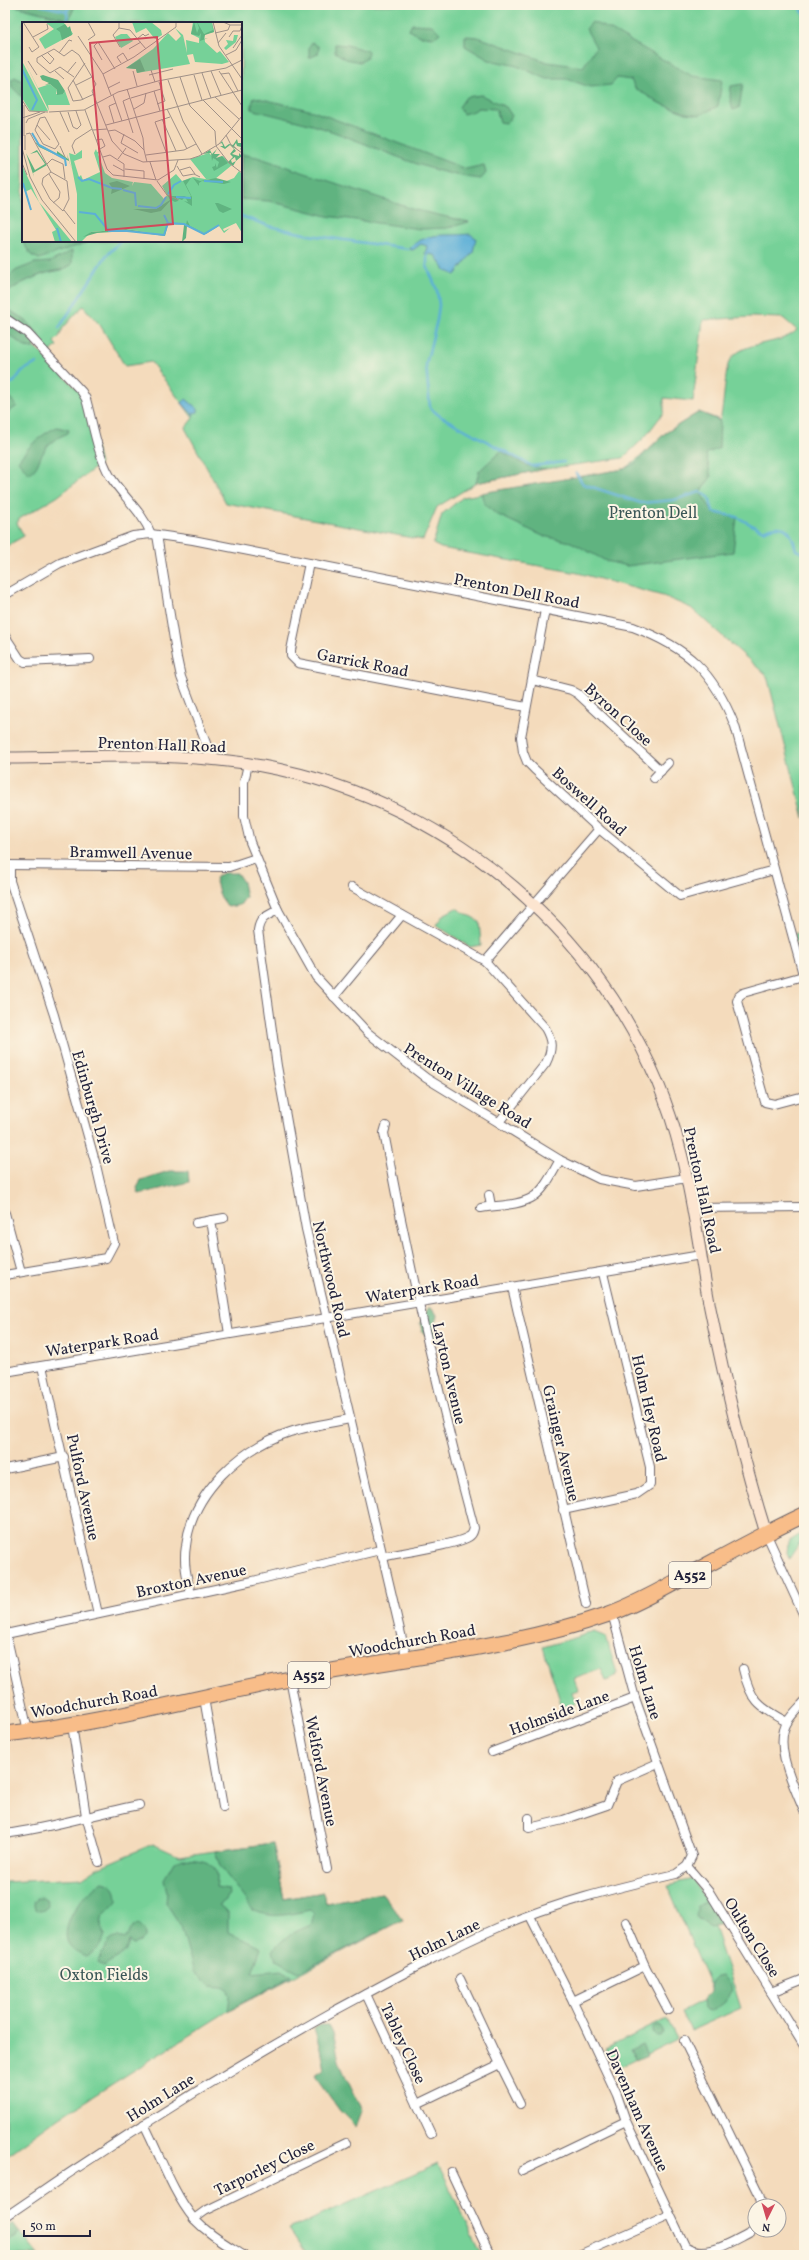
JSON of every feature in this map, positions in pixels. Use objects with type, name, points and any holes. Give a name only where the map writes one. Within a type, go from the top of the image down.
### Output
[{"type":"highway","name":"Woodchurch Road","points":[[5,1734],[72,1725],[290,1679],[407,1660],[518,1639],[612,1613],[663,1589],[766,1533],[804,1516]]},
{"type":"street","points":[[5,318],[27,333],[82,392],[86,399],[102,460],[111,477],[138,511],[154,535],[176,658],[181,677],[212,759]]},
{"type":"street","name":"Prenton Dell Road","points":[[5,595],[60,563],[133,536],[154,535],[308,563],[633,627],[677,646],[713,680],[726,702],[735,726],[804,977]]},
{"type":"street","name":"Garrick Road","points":[[308,563],[291,650],[291,656],[298,663],[526,708]]},
{"type":"street","name":"Boswell Road","points":[[545,610],[520,745],[527,762],[598,829],[680,896],[774,870]]},
{"type":"street","points":[[5,636],[20,659],[25,662],[90,659]]},
{"type":"street","name":"Byron Close","points":[[532,680],[571,690],[578,694],[660,771]]},
{"type":"street","name":"Prenton Hall Road","points":[[5,758],[188,757],[248,764],[301,774],[391,807],[462,845],[512,883],[571,942],[626,1017],[654,1075],[681,1151],[693,1208],[710,1308],[737,1427],[766,1533]]},
{"type":"street","points":[[654,778],[668,763]]},
{"type":"street","name":"Prenton Village Road","points":[[248,764],[244,782],[244,816],[256,858],[278,910],[316,977],[368,1033],[393,1054],[426,1078],[560,1160],[599,1179],[636,1186],[687,1178]]},
{"type":"street","points":[[485,962],[598,829]]},
{"type":"street","name":"Bramwell Avenue","points":[[8,865],[229,867],[256,858]]},
{"type":"street","name":"Edinburgh Drive","points":[[5,1275],[106,1258],[114,1243],[96,1165],[54,1015],[10,881],[8,865]]},
{"type":"street","points":[[352,887],[485,962],[545,1028],[551,1038],[551,1054],[546,1063],[499,1122]]},
{"type":"street","name":"Northwood Road","points":[[278,910],[262,918],[259,922],[258,930],[277,1066],[290,1145],[306,1229],[407,1660]]},
{"type":"street","points":[[334,997],[402,916]]},
{"type":"street","points":[[804,977],[743,993],[739,996],[737,1001],[764,1102],[768,1105],[804,1096]]},
{"type":"street","name":"Layton Avenue","points":[[381,1554],[456,1541],[468,1537],[473,1533],[474,1528],[452,1445],[419,1302],[385,1139],[384,1133],[386,1126]]},
{"type":"street","points":[[481,1208],[534,1197],[540,1191],[560,1160]]},
{"type":"street","points":[[489,1195],[491,1206]]},
{"type":"street","points":[[693,1208],[804,1207]]},
{"type":"street","points":[[5,1213],[21,1272]]},
{"type":"street","points":[[196,1223],[224,1218]]},
{"type":"street","points":[[211,1220],[229,1334]]},
{"type":"street","name":"Waterpark Road","points":[[5,1372],[326,1317],[603,1273],[701,1255]]},
{"type":"street","name":"Holm Hey Road","points":[[563,1510],[637,1494],[650,1485],[650,1467],[603,1273]]},
{"type":"street","name":"Grainger Avenue","points":[[512,1288],[586,1604]]},
{"type":"street","name":"Pulford Avenue","points":[[42,1366],[64,1457],[98,1614]]},
{"type":"street","points":[[191,1594],[185,1569],[186,1546],[191,1524],[209,1491],[223,1474],[251,1450],[268,1441],[291,1432],[350,1419]]},
{"type":"street","points":[[5,1469],[64,1457]]},
{"type":"street","points":[[766,1533],[804,1616]]},
{"type":"street","name":"Broxton Avenue","points":[[6,1632],[381,1554]]},
{"type":"street","name":"Holm Lane","points":[[5,2218],[94,2155],[250,2059],[366,1994],[442,1954],[498,1928],[530,1916],[624,1887],[676,1874],[687,1866],[692,1856],[635,1698],[612,1613]]},
{"type":"street","points":[[6,1632],[28,1731]]},
{"type":"street","points":[[742,1668],[750,1695],[761,1707],[787,1722]]},
{"type":"street","name":"Welford Avenue","points":[[290,1679],[327,1869]]},
{"type":"street","points":[[204,1698],[223,1807]]},
{"type":"street","name":"Holmside Lane","points":[[492,1752],[635,1698]]},
{"type":"street","points":[[804,1702],[787,1722],[784,1734],[784,1760],[804,1811]]},
{"type":"street","points":[[72,1725],[86,1816],[100,1862]]},
{"type":"street","points":[[529,1818],[529,1828],[564,1820],[607,1804],[617,1781],[658,1763]]},
{"type":"street","points":[[5,1834],[42,1829],[86,1816],[139,1805]]},
{"type":"street","name":"Oulton Close","points":[[687,1866],[710,1893],[804,2046]]},
{"type":"street","name":"Davenham Avenue","points":[[530,1916],[573,2001],[617,2095],[626,2121],[685,2246],[692,2251],[707,2253],[747,2234]]},
{"type":"street","points":[[626,1922],[645,1966],[668,2010]]},
{"type":"street","points":[[573,2001],[645,1966]]},
{"type":"street","points":[[460,1979],[520,2104]]},
{"type":"street","points":[[771,1992],[804,1979]]},
{"type":"street","name":"Tabley Close","points":[[366,1994],[431,2134]]},
{"type":"street","points":[[684,2041],[760,2198]]},
{"type":"street","name":"Tabley Close","points":[[417,2104],[500,2064]]},
{"type":"street","points":[[522,2171],[626,2121]]},
{"type":"street","points":[[144,2124],[179,2197],[194,2219],[219,2240],[243,2255]]},
{"type":"street","name":"Tarporley Close","points":[[194,2219],[204,2211],[346,2143]]},
{"type":"street","points":[[451,2172],[490,2255]]},
{"type":"street","points":[[579,2255],[669,2214]]},
{"type":"green space","points":[[5,5],[12,5],[69,20],[75,5],[804,5],[804,818],[767,676],[691,608],[663,596],[578,573],[441,548],[433,544],[442,514],[463,497],[624,469],[641,456],[664,434],[699,412],[720,420],[723,407],[726,373],[729,362],[735,354],[743,349],[789,336],[797,330],[783,318],[751,317],[703,320],[693,401],[664,398],[664,412],[645,437],[623,458],[545,469],[476,483],[437,507],[423,540],[226,503],[185,428],[193,418],[151,362],[125,366],[100,325],[83,306],[63,328],[59,337],[54,342],[57,346],[49,353],[36,340],[29,323],[5,307],[5,295],[13,288],[43,274],[62,270],[72,264],[5,287]]},
{"type":"green space","points":[[12,5],[75,5],[69,20]]},
{"type":"green space","points":[[592,22],[611,30],[692,76],[722,80],[718,106],[700,115],[686,113],[659,103],[635,88],[631,80],[617,78],[611,85],[590,87],[567,79],[547,79],[517,66],[489,60],[465,46],[465,36],[478,37],[547,62],[583,67],[596,47],[586,29]]},
{"type":"green space","points":[[412,24],[432,25],[440,33],[435,37],[420,36],[409,30]]},
{"type":"green space","points":[[312,42],[319,47],[318,54],[309,58],[309,47]]},
{"type":"green space","points":[[335,44],[347,45],[368,51],[367,57],[360,62],[346,59],[335,52]]},
{"type":"green space","points":[[15,77],[22,81],[22,97],[12,87],[11,80]]},
{"type":"green space","points":[[743,84],[739,108],[733,110],[730,97],[731,86]]},
{"type":"green space","points":[[481,95],[506,107],[512,116],[506,123],[500,122],[496,109],[478,108],[474,111],[463,114],[459,107],[466,97]]},
{"type":"green space","points":[[254,97],[313,111],[466,169],[484,165],[486,173],[481,179],[442,172],[406,160],[324,128],[251,109]]},
{"type":"green space","points":[[242,154],[257,157],[416,210],[469,222],[447,228],[420,229],[327,216],[269,201],[242,199]]},
{"type":"green space","points":[[23,242],[88,242],[39,259],[31,255]]},
{"type":"green space","points":[[72,251],[72,264],[68,267],[28,280],[13,288],[5,295],[5,279],[17,270],[35,263],[50,262]]},
{"type":"green space","points":[[5,307],[29,323],[39,335],[33,348],[26,347],[5,332]]},
{"type":"green space","points":[[5,332],[26,347],[36,348],[78,390],[86,407],[100,464],[57,497],[19,519],[17,523],[24,536],[5,547]]},
{"type":"green space","points":[[5,392],[17,406],[5,415]]},
{"type":"green space","name":"Prenton Dell","points":[[699,412],[720,421],[719,448],[706,454],[711,477],[700,492],[713,512],[737,517],[733,552],[627,566],[606,561],[571,542],[543,536],[496,514],[485,505],[481,493],[624,469],[636,463],[664,434]]},
{"type":"green space","points":[[57,427],[69,430],[68,433],[47,446],[37,466],[29,474],[18,461],[35,441]]},
{"type":"green space","points":[[501,451],[525,465],[545,469],[476,483],[479,471]]},
{"type":"green space","points":[[223,873],[237,873],[243,882],[246,897],[240,905],[228,907],[220,896],[215,878]]},
{"type":"green space","points":[[456,908],[479,921],[481,945],[470,947],[436,925],[443,915]]},
{"type":"green space","points":[[804,931],[804,949],[798,951],[794,934]]},
{"type":"green space","points":[[169,1171],[188,1171],[189,1182],[139,1194],[137,1188],[141,1180]]},
{"type":"green space","points":[[429,1307],[434,1310],[437,1315],[434,1333],[440,1338],[434,1345],[422,1331],[420,1323]]},
{"type":"green space","points":[[804,1532],[804,1536],[789,1559],[787,1553],[788,1542]]},
{"type":"green space","points":[[594,1632],[606,1637],[617,1673],[614,1678],[606,1681],[601,1669],[574,1679],[578,1690],[572,1692],[576,1704],[562,1707],[543,1647]]},
{"type":"green space","name":"Oxton Fields","points":[[273,1843],[284,1899],[324,1892],[326,1903],[382,1893],[403,1920],[228,2011],[60,2117],[5,2157],[5,1882],[82,1878],[97,1868],[153,1844],[179,1856]]},
{"type":"green space","points":[[273,1843],[284,1899],[324,1892],[326,1903],[382,1893],[403,1920],[299,1972],[276,1960],[273,1951],[277,1946],[290,1935],[311,1925],[314,1914],[310,1910],[281,1915],[267,1915],[253,1910],[220,1866],[215,1851]]},
{"type":"green space","points":[[183,1859],[204,1861],[209,1864],[216,1872],[216,1887],[228,1889],[229,1894],[226,1900],[219,1905],[228,1912],[228,1932],[261,1948],[252,1973],[282,1970],[292,1976],[228,2011],[230,1995],[227,1990],[222,1987],[211,1986],[194,1972],[181,1926],[166,1903],[167,1892],[164,1879],[174,1862]]},
{"type":"green space","points":[[693,1879],[705,1899],[741,2008],[690,2031],[681,2012],[714,1995],[667,1885]]},
{"type":"green space","points":[[103,1882],[113,1887],[117,1902],[102,1918],[101,1926],[105,1935],[102,1942],[93,1953],[85,1956],[73,1949],[68,1943],[66,1935],[67,1927],[82,1899],[96,1886]]},
{"type":"green space","points":[[38,1897],[44,1897],[48,1901],[48,1907],[44,1911],[38,1911],[34,1907],[34,1901]]},
{"type":"green space","points":[[707,1901],[718,1910],[721,1916],[722,1924],[710,1927],[696,1917],[698,1906]]},
{"type":"green space","points":[[139,1924],[145,1930],[146,1936],[140,1942],[133,1944],[129,1941],[126,1950],[120,1956],[104,1966],[98,1963],[107,1944],[114,1938],[125,1939],[134,1925]]},
{"type":"green space","points":[[722,1976],[731,1987],[732,1991],[730,1995],[711,2011],[704,2009],[703,1999],[711,1991],[711,1982],[716,1977]]},
{"type":"green space","points":[[667,2019],[677,2039],[616,2069],[605,2049]]},
{"type":"green space","points":[[319,2025],[329,2025],[332,2030],[341,2066],[362,2111],[356,2127],[340,2111],[315,2076],[324,2070],[320,2048],[314,2029]]},
{"type":"green space","points":[[656,2026],[660,2026],[662,2027],[662,2035],[656,2036],[653,2033],[653,2029]]},
{"type":"green space","points":[[642,2044],[647,2055],[636,2060],[630,2050]]},
{"type":"green space","points":[[438,2164],[482,2255],[307,2255],[289,2229]]},
{"type":"green space","points":[[13,2223],[19,2231],[16,2237],[5,2243],[5,2229]]},
{"type":"green space","points":[[19,2231],[38,2255],[5,2255],[5,2243],[16,2237]]},
{"type":"water","points":[[470,234],[476,238],[473,252],[455,275],[445,270],[435,255],[425,254],[427,246],[421,244],[413,250],[408,249],[423,239],[430,237]]},
{"type":"water","points":[[186,399],[198,409],[198,412],[193,413],[194,416],[182,403]]},
{"type":"waterway","points":[[40,5],[67,11]]},
{"type":"waterway","points":[[68,22],[67,11],[70,5]]},
{"type":"waterway","points":[[798,5],[804,14]]},
{"type":"waterway","points":[[242,216],[269,226],[309,235],[408,249]]},
{"type":"waterway","points":[[59,328],[106,256],[120,242]]},
{"type":"waterway","points":[[427,255],[427,266],[437,290],[439,305],[437,320],[426,364],[430,408],[440,416],[532,466],[564,462]]},
{"type":"waterway","points":[[5,385],[14,382],[22,371],[37,363]]},
{"type":"waterway","points":[[576,473],[583,484],[641,503],[674,500],[700,492],[709,497],[713,512],[737,517],[763,531],[776,527],[786,529],[792,536],[796,550],[804,553]]}]
